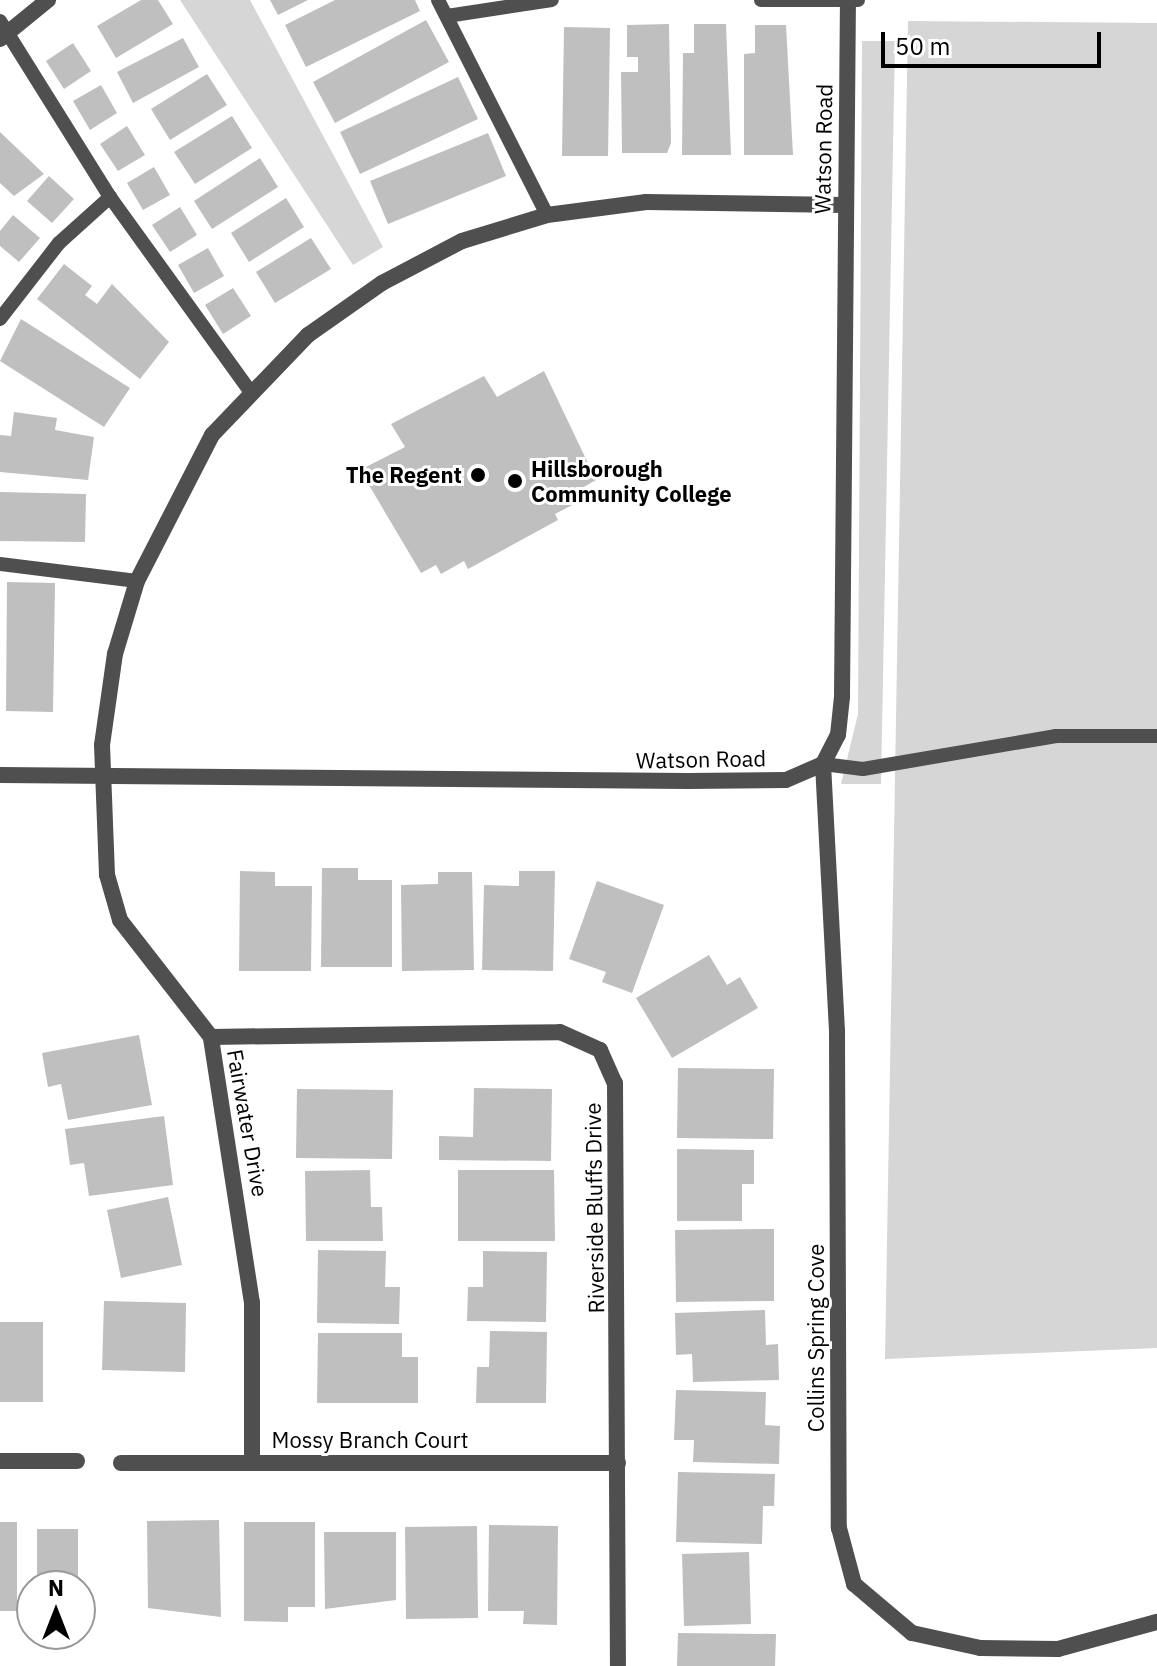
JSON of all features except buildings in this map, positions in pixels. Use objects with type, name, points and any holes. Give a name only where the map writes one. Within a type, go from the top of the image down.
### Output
[{"type":"street","points":[[3,31],[48,0]]},
{"type":"street","name":"Watson Road","points":[[0,775],[716,781],[786,780],[823,764],[838,735],[842,697],[848,0]]},
{"type":"street","name":"Fairwater Drive","points":[[252,1462],[252,1303],[211,1037],[120,920],[107,875],[104,777],[115,654],[137,581],[212,435],[250,391],[308,335],[382,283],[462,241],[547,215],[646,202],[844,205]]},
{"type":"street","name":"Collins Spring Cove","points":[[823,764],[837,1031],[839,1528],[854,1584],[912,1633],[980,1648],[1058,1649],[1157,1622]]},
{"type":"street","name":"Riverside Bluffs Drive","points":[[211,1037],[560,1032],[600,1050],[615,1083],[618,1666]]},
{"type":"street","points":[[0,1461],[77,1461]]},
{"type":"street","name":"Mossy Branch Court","points":[[121,1463],[618,1463]]},
{"type":"lane","points":[[438,0],[547,215]]},
{"type":"lane","points":[[447,16],[552,0]]},
{"type":"lane","points":[[761,0],[858,0]]},
{"type":"lane","points":[[3,31],[110,197],[250,391]]},
{"type":"lane","points":[[0,319],[59,243],[110,197]]},
{"type":"lane","points":[[0,564],[137,581]]},
{"type":"lane","points":[[823,764],[863,769],[1056,736],[1157,736]]},
{"type":"shaded area","points":[[180,0],[250,0],[383,247],[353,265]]},
{"type":"shaded area","points":[[908,21],[1157,23],[1157,1348],[885,1359]]},
{"type":"shaded area","points":[[862,41],[895,41],[881,784],[841,784],[858,714]]},
{"type":"place","name":"The Regent","points":[[478,475]]},
{"type":"place","name":"Hillsborough Community College","points":[[515,481]]}]
